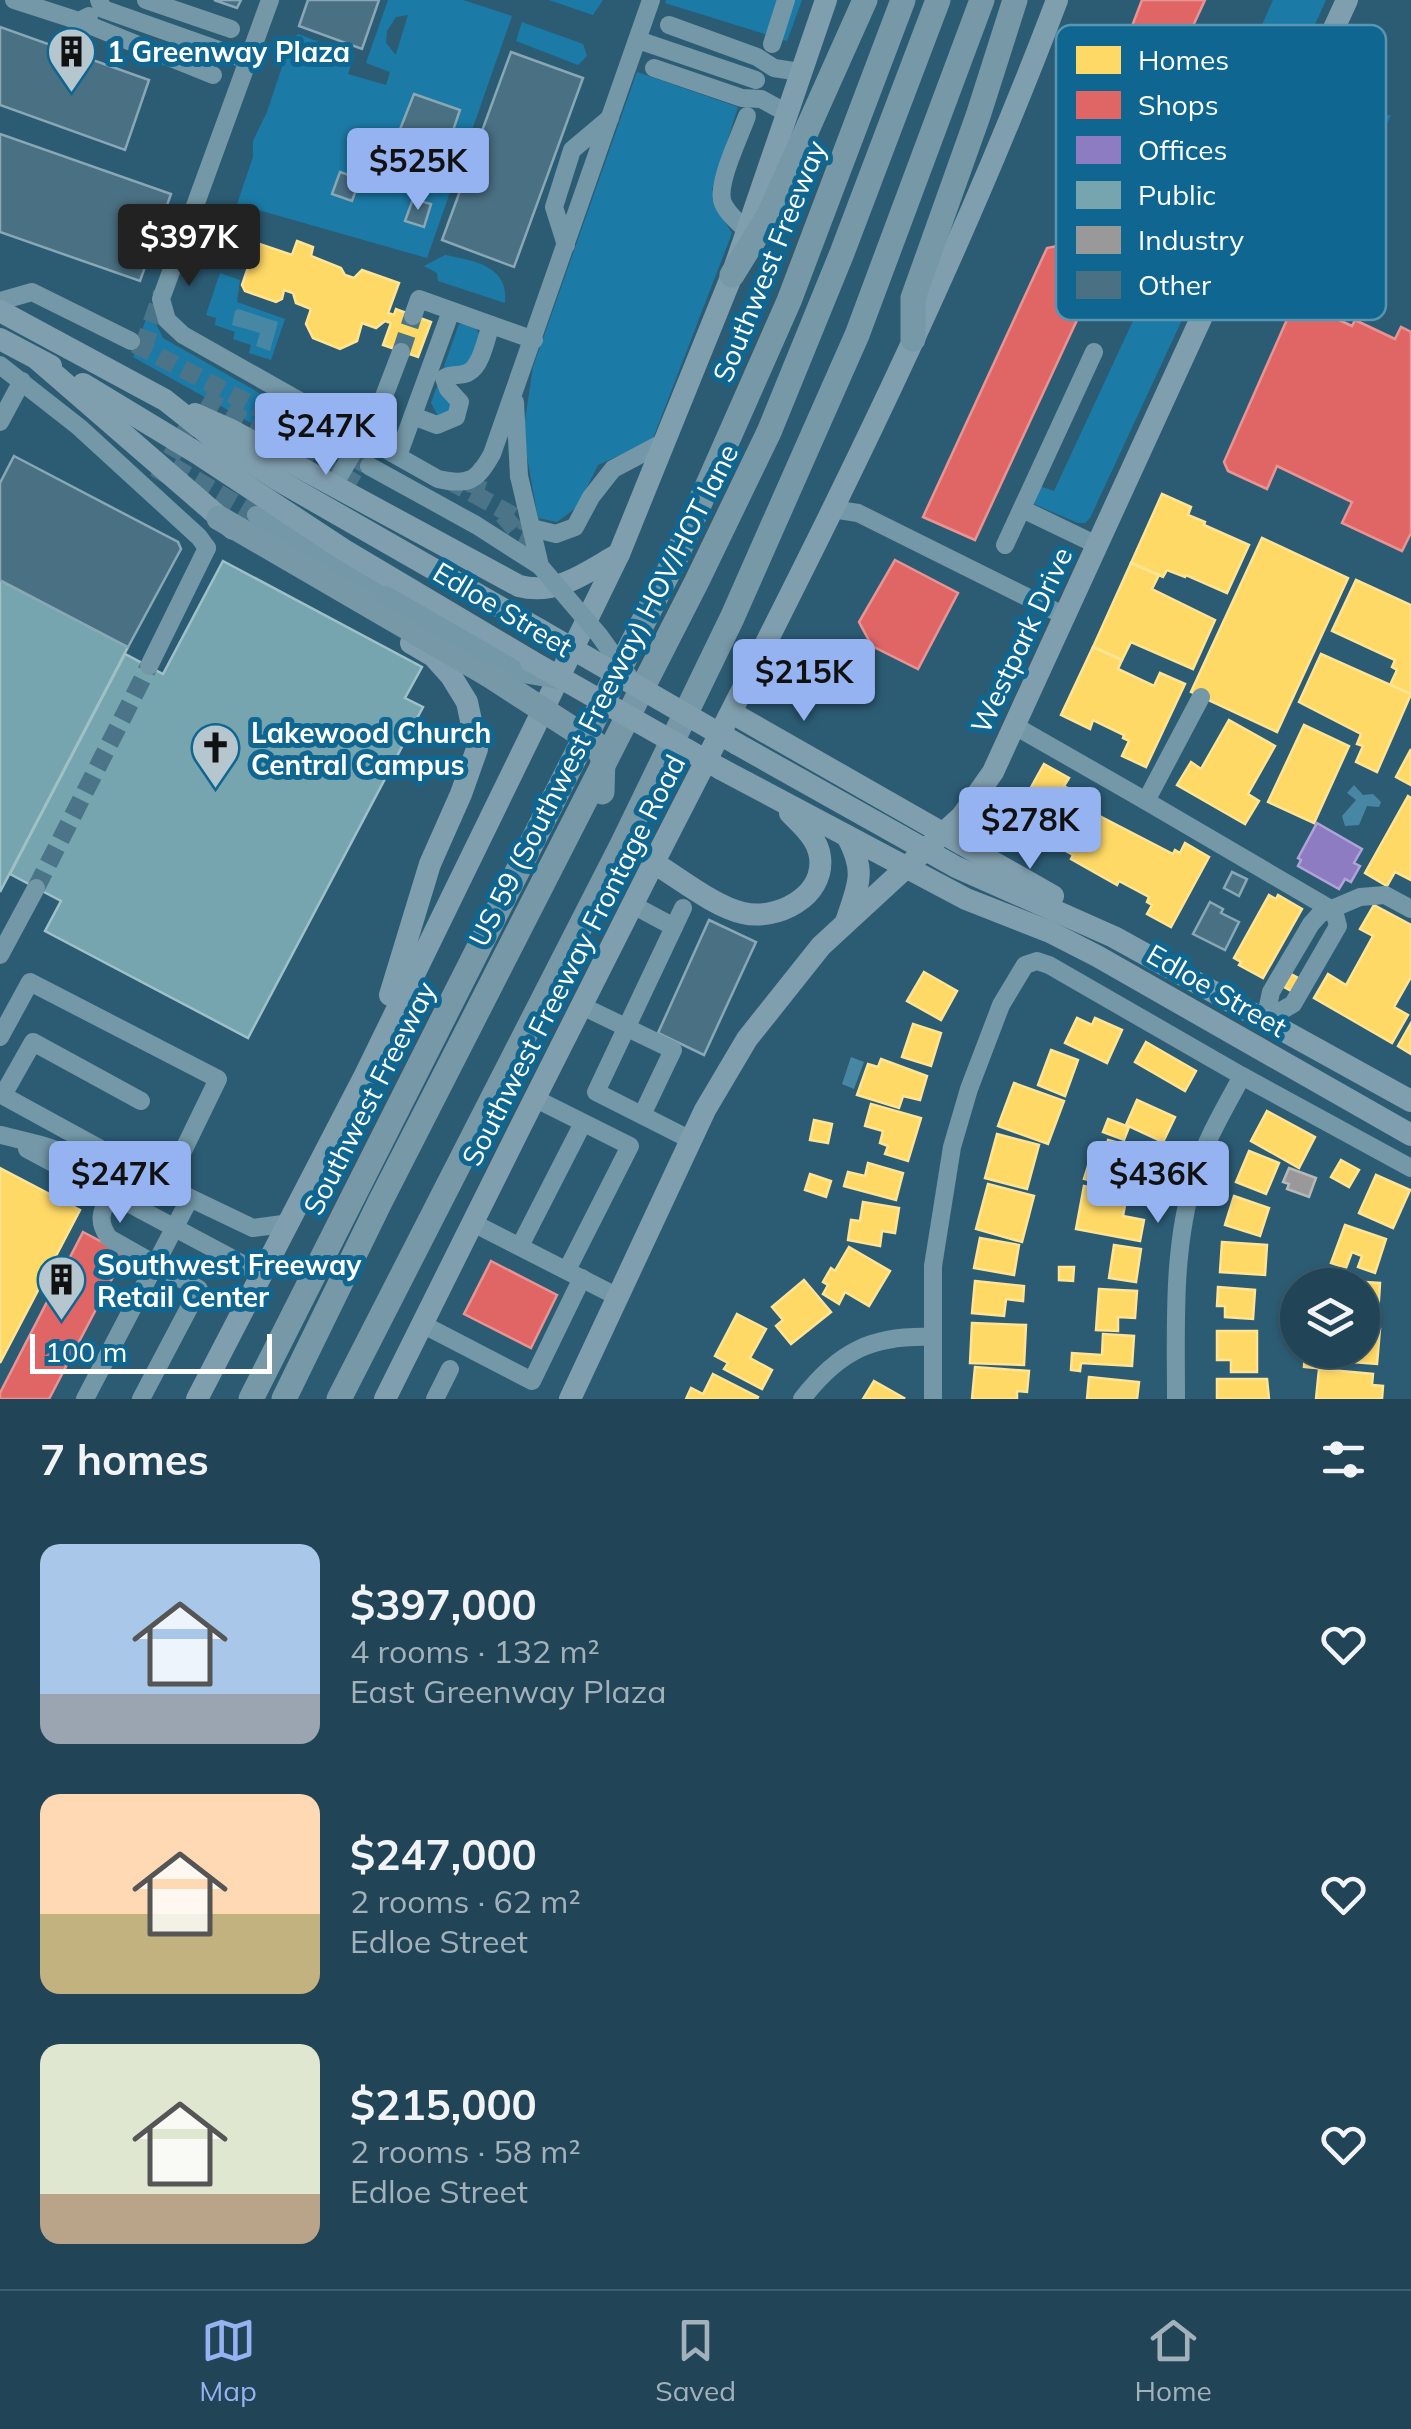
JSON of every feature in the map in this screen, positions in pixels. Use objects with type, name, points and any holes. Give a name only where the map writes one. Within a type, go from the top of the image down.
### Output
[{"type":"highway","points":[[732,275],[769,215],[865,0]]},
{"type":"highway","name":"Southwest Freeway","points":[[251,1399],[676,557],[790,301],[903,0]]},
{"type":"highway","points":[[297,1399],[638,722],[642,688],[754,487],[831,312],[939,0]]},
{"type":"highway","name":"US 59 (Southwest Freeway) HOV/HOT lane","points":[[284,1399],[380,1202],[698,582],[761,448],[842,253],[939,0]]},
{"type":"highway","points":[[339,1399],[613,862],[732,618],[857,335],[982,0]]},
{"type":"highway","points":[[914,339],[913,298],[978,116],[1014,0]]},
{"type":"highway","points":[[215,534],[489,675],[596,744],[603,758],[602,792]]},
{"type":"main road","points":[[197,1399],[365,1075],[619,554],[732,275],[826,0]]},
{"type":"main road","name":"Southwest Freeway Frontage Road","points":[[388,1398],[732,714],[914,339],[975,205],[1057,0]]},
{"type":"main road","name":"Westpark Drive","points":[[1336,25],[1347,0]]},
{"type":"main road","name":"Edloe Street","points":[[0,311],[165,400],[218,442],[792,776],[980,879],[1114,936],[1411,1101]]},
{"type":"main road","name":"Westpark Drive","points":[[570,1399],[690,1140],[739,1053],[773,1003],[821,946],[962,816],[993,772],[1201,320]]},
{"type":"main road","name":"Edloe Street","points":[[0,339],[116,402],[302,523],[390,587],[966,899],[1066,940],[1411,1135]]},
{"type":"main road","points":[[38,360],[215,534],[269,559],[433,656],[467,702],[477,749],[430,864],[365,1075]]},
{"type":"main road","points":[[165,400],[230,429],[505,580],[537,591],[584,576],[619,554]]},
{"type":"main road","points":[[732,714],[1052,896],[1114,936]]},
{"type":"main road","points":[[654,863],[743,913],[769,914],[795,904],[815,882],[820,855],[814,839],[778,800]]},
{"type":"main road","points":[[845,924],[860,870],[847,836]]},
{"type":"main road","points":[[1251,1044],[1265,1020]]},
{"type":"street","points":[[14,0],[79,20],[214,75]]},
{"type":"street","points":[[146,0],[231,29]]},
{"type":"street","points":[[270,0],[161,299],[167,320],[183,335],[438,480],[461,484],[482,474],[514,394],[652,0]]},
{"type":"street","points":[[772,44],[786,0]]},
{"type":"street","points":[[79,20],[103,3],[247,60]]},
{"type":"street","points":[[670,26],[757,57],[774,68],[800,72]]},
{"type":"street","points":[[638,40],[756,80]]},
{"type":"street","points":[[654,68],[742,98],[760,99],[785,112]]},
{"type":"street","points":[[756,80],[774,68]]},
{"type":"street","points":[[756,80],[760,99]]},
{"type":"street","points":[[746,230],[728,213],[721,198],[747,116]]},
{"type":"street","points":[[0,301],[32,292],[130,341]]},
{"type":"street","points":[[414,316],[420,300],[534,340]]},
{"type":"street","points":[[398,456],[451,311]]},
{"type":"street","points":[[413,416],[438,424],[456,418],[460,402],[444,378],[473,368],[490,324]]},
{"type":"street","points":[[334,486],[362,437],[373,426],[400,352]]},
{"type":"street","points":[[1005,545],[1094,352]]},
{"type":"street","points":[[0,365],[156,487],[200,536],[215,534]]},
{"type":"street","points":[[0,422],[22,381]]},
{"type":"street","points":[[389,384],[420,395]]},
{"type":"street","points":[[514,394],[519,476],[540,566]]},
{"type":"street","points":[[543,538],[575,527],[612,468],[664,442]]},
{"type":"street","points":[[369,466],[476,525],[540,566],[642,688]]},
{"type":"street","points":[[832,509],[858,513],[1065,616]]},
{"type":"street","points":[[1022,509],[1098,545]]},
{"type":"street","points":[[256,516],[390,587]]},
{"type":"street","points":[[149,666],[215,534]]},
{"type":"street","points":[[1146,800],[1201,697]]},
{"type":"street","points":[[1015,726],[1334,910],[1338,926],[1293,1004],[1265,1020]]},
{"type":"street","points":[[0,954],[36,888]]},
{"type":"street","points":[[1334,910],[1360,896],[1385,895],[1411,909]]},
{"type":"street","points":[[633,905],[674,927]]},
{"type":"street","points":[[683,908],[596,1092],[690,1140]]},
{"type":"street","points":[[933,1399],[933,1266],[952,1147],[1001,1005],[1025,965],[1037,961],[1050,964],[1242,1076],[1411,1168]]},
{"type":"street","points":[[0,1037],[30,982],[218,1080],[167,1184]]},
{"type":"street","points":[[582,1006],[672,1050],[642,1115]]},
{"type":"street","points":[[141,1100],[33,1042],[1,1095],[253,1228],[290,1223]]},
{"type":"street","points":[[1176,1399],[1180,1237],[1196,1172],[1212,1130],[1242,1076]]},
{"type":"street","points":[[422,1324],[532,1381],[630,1146],[536,1098]]},
{"type":"street","points":[[520,1246],[583,1123]]},
{"type":"street","points":[[0,1135],[50,1148],[115,1180],[142,1188],[167,1184]]},
{"type":"street","points":[[0,1135],[263,1275]]},
{"type":"street","points":[[110,1194],[100,1214],[102,1228],[109,1238],[199,1290],[141,1399]]},
{"type":"street","points":[[85,1399],[190,1198]]},
{"type":"street","points":[[473,1223],[618,1296]]},
{"type":"street","points":[[802,1399],[822,1374],[858,1348],[897,1336],[932,1337]]},
{"type":"street","points":[[435,1399],[450,1369]]},
{"type":"shaded area","points":[[388,0],[463,0],[512,16],[427,258],[237,204],[253,157],[253,141],[293,39],[298,34],[354,55],[348,74],[386,85],[390,72],[366,63]],"holes":[[[408,15],[396,54],[386,43],[387,31],[396,17]]]},
{"type":"shaded area","points":[[549,0],[603,0],[593,15]]},
{"type":"shaded area","points":[[802,0],[787,41],[665,3]]},
{"type":"shaded area","points":[[1273,0],[1326,0],[1315,25],[1262,25]]},
{"type":"shaded area","points":[[522,22],[583,44],[587,56],[578,65],[516,41]]},
{"type":"shaded area","points":[[637,72],[738,107],[712,189],[720,214],[732,233],[652,441],[598,465],[577,507],[557,522],[538,518],[523,434],[533,367]]},
{"type":"shaded area","points":[[445,255],[478,263],[496,273],[505,291],[505,303],[438,281],[437,273],[424,266]]},
{"type":"shaded area","points":[[220,273],[240,280],[237,302],[285,319],[271,360],[249,353],[251,345],[233,339],[235,332],[215,325],[216,318],[206,315]]},
{"type":"shaded area","points":[[238,309],[278,322],[270,351],[256,346],[260,333],[232,325]]},
{"type":"shaded area","points":[[149,310],[163,338],[340,439],[326,465],[133,357]]},
{"type":"shaded area","points":[[1133,320],[1182,320],[1090,518],[1078,523],[1034,504],[1039,486],[1054,491]]},
{"type":"shaded area","points":[[459,324],[473,324],[480,335],[469,363],[453,373],[454,408],[439,418],[431,403]]},
{"type":"shaded area","points":[[1354,785],[1363,795],[1373,794],[1381,802],[1379,807],[1367,806],[1359,825],[1345,826],[1342,816],[1356,800],[1347,793]]},
{"type":"shaded area","points":[[851,1057],[864,1062],[854,1089],[842,1084]]},
{"type":"building: Homes","points":[[297,241],[313,247],[311,256],[341,268],[345,275],[354,278],[362,270],[399,283],[388,313],[394,315],[396,309],[431,322],[418,357],[383,345],[391,323],[385,321],[376,328],[362,323],[357,341],[340,349],[313,338],[306,324],[311,309],[296,303],[293,293],[284,290],[282,299],[276,302],[245,291],[242,285],[255,247],[260,244],[292,255]]},
{"type":"building: Homes","points":[[1162,494],[1191,507],[1188,515],[1205,522],[1204,525],[1249,545],[1227,593],[1186,575],[1167,570],[1163,577],[1131,563]]},
{"type":"building: Homes","points":[[1262,538],[1348,578],[1277,732],[1191,692]]},
{"type":"building: Homes","points":[[1131,563],[1159,575],[1152,589],[1215,620],[1193,669],[1131,642],[1122,660],[1093,647]]},
{"type":"building: Homes","points":[[1356,580],[1411,605],[1411,694],[1390,685],[1397,670],[1392,667],[1395,660],[1332,631]]},
{"type":"building: Homes","points":[[1093,647],[1122,660],[1118,669],[1154,686],[1160,673],[1185,684],[1146,767],[1122,756],[1129,741],[1124,735],[1093,720],[1090,729],[1061,715]]},
{"type":"building: Homes","points":[[1321,654],[1411,694],[1377,772],[1356,762],[1363,746],[1357,744],[1361,734],[1299,702]]},
{"type":"building: Homes","points":[[1229,720],[1275,746],[1248,794],[1259,801],[1245,824],[1177,785],[1191,762],[1201,769]]},
{"type":"building: Homes","points":[[1304,725],[1349,746],[1314,823],[1268,802]]},
{"type":"building: Homes","points":[[1411,749],[1411,785],[1396,777]]},
{"type":"building: Homes","points":[[1044,764],[1069,778],[1064,786],[1071,790],[1069,795],[1090,807],[1088,810],[1173,854],[1175,850],[1180,853],[1185,843],[1209,857],[1171,927],[1147,914],[1152,905],[1147,902],[1149,897],[1119,881],[1117,885],[1044,839],[1041,843],[1036,840],[1031,848],[1005,834]]},
{"type":"building: Homes","points":[[1408,796],[1411,880],[1395,872],[1387,886],[1365,873]]},
{"type":"building: Homes","points":[[1269,895],[1276,899],[1278,895],[1302,909],[1263,978],[1234,958]]},
{"type":"building: Homes","points":[[1374,905],[1411,925],[1411,977],[1394,1007],[1408,1015],[1392,1043],[1314,998],[1328,974],[1346,985],[1373,936],[1360,929]]},
{"type":"building: Homes","points":[[924,972],[957,991],[941,1020],[907,1001]]},
{"type":"building: Homes","points":[[1291,974],[1302,980],[1295,993],[1284,987]]},
{"type":"building: Homes","points":[[1077,1018],[1092,1025],[1095,1018],[1122,1030],[1107,1063],[1065,1043]]},
{"type":"building: Homes","points":[[1411,1023],[1411,1054],[1398,1046]]},
{"type":"building: Homes","points":[[913,1024],[941,1033],[931,1066],[902,1057]]},
{"type":"building: Homes","points":[[1146,1042],[1196,1071],[1185,1091],[1135,1062]]},
{"type":"building: Homes","points":[[1051,1050],[1078,1060],[1065,1096],[1038,1085]]},
{"type":"building: Homes","points":[[881,1059],[927,1076],[920,1100],[903,1096],[899,1108],[857,1095],[868,1064],[878,1067]]},
{"type":"building: Homes","points":[[1014,1083],[1064,1101],[1048,1144],[998,1126]]},
{"type":"building: Homes","points":[[1137,1100],[1175,1117],[1163,1142],[1126,1125]]},
{"type":"building: Homes","points":[[871,1104],[921,1118],[908,1161],[885,1154],[888,1146],[880,1143],[883,1131],[865,1126]]},
{"type":"building: Homes","points":[[1267,1111],[1315,1137],[1299,1168],[1251,1141]]},
{"type":"building: Homes","points":[[1108,1119],[1129,1127],[1124,1140],[1103,1132]]},
{"type":"building: Homes","points":[[814,1120],[832,1124],[828,1143],[810,1140]]},
{"type":"building: Homes","points":[[997,1134],[1039,1145],[1027,1189],[985,1178]]},
{"type":"building: Homes","points":[[1108,1140],[1160,1154],[1148,1196],[1084,1179],[1088,1166],[1101,1169]]},
{"type":"building: Homes","points":[[1249,1151],[1279,1163],[1266,1194],[1236,1182]]},
{"type":"building: Homes","points":[[1341,1160],[1359,1170],[1349,1187],[1331,1177]]},
{"type":"building: Homes","points":[[868,1163],[903,1173],[896,1200],[844,1186],[848,1172],[865,1176]]},
{"type":"building: Homes","points":[[0,1168],[80,1210],[0,1363]]},
{"type":"building: Homes","points":[[810,1174],[831,1181],[826,1197],[805,1190]]},
{"type":"building: Homes","points":[[1376,1175],[1410,1190],[1393,1228],[1359,1213]]},
{"type":"building: Homes","points":[[988,1184],[1034,1196],[1022,1242],[976,1229]]},
{"type":"building: Homes","points":[[1084,1186],[1127,1194],[1123,1216],[1144,1220],[1140,1241],[1076,1229]]},
{"type":"building: Homes","points":[[1234,1196],[1269,1208],[1260,1236],[1225,1225]]},
{"type":"building: Homes","points":[[863,1202],[899,1208],[895,1233],[882,1231],[880,1246],[848,1240],[851,1220],[860,1221]]},
{"type":"building: Homes","points":[[1345,1225],[1386,1239],[1377,1268],[1358,1267],[1362,1256],[1352,1252],[1346,1268],[1331,1263]]},
{"type":"building: Homes","points":[[980,1238],[1019,1245],[1014,1275],[974,1268]]},
{"type":"building: Homes","points":[[1222,1242],[1267,1245],[1265,1275],[1220,1272]]},
{"type":"building: Homes","points":[[1114,1245],[1141,1249],[1136,1282],[1109,1278]]},
{"type":"building: Homes","points":[[849,1247],[890,1271],[869,1306],[845,1292],[839,1304],[823,1294],[828,1285],[823,1282],[831,1268],[835,1271]]},
{"type":"building: Homes","points":[[1059,1267],[1074,1267],[1073,1281],[1059,1280]]},
{"type":"building: Homes","points":[[804,1280],[831,1312],[791,1344],[776,1326],[783,1320],[772,1307]]},
{"type":"building: Homes","points":[[975,1281],[1024,1286],[1023,1301],[1006,1299],[1004,1316],[972,1313]]},
{"type":"building: Homes","points":[[1218,1287],[1255,1290],[1253,1319],[1225,1317],[1225,1306],[1217,1306]]},
{"type":"building: Homes","points":[[1099,1289],[1137,1291],[1135,1318],[1118,1317],[1118,1331],[1096,1330]]},
{"type":"building: Homes","points":[[737,1314],[766,1329],[750,1358],[772,1370],[762,1389],[724,1369],[728,1363],[715,1356]]},
{"type":"building: Homes","points":[[972,1323],[1026,1325],[1024,1365],[970,1363]]},
{"type":"building: Homes","points":[[1217,1331],[1257,1331],[1257,1372],[1231,1372],[1231,1360],[1217,1360]]},
{"type":"building: Homes","points":[[1103,1334],[1134,1336],[1132,1366],[1081,1363],[1080,1371],[1071,1370],[1072,1353],[1102,1355]]},
{"type":"building: Homes","points":[[975,1367],[1029,1371],[1027,1392],[1017,1391],[1017,1399],[972,1399]]},
{"type":"building: Homes","points":[[1319,1369],[1373,1374],[1372,1385],[1383,1386],[1382,1399],[1316,1399]]},
{"type":"building: Homes","points":[[713,1374],[757,1399],[686,1399],[691,1388],[703,1394]]},
{"type":"building: Homes","points":[[1089,1377],[1139,1382],[1137,1399],[1087,1399]]},
{"type":"building: Homes","points":[[1217,1379],[1267,1379],[1269,1399],[1217,1399]]},
{"type":"building: Homes","points":[[874,1381],[904,1398],[863,1399]]},
{"type":"building: Shops","points":[[1142,0],[1205,0],[1193,25],[1132,25]]},
{"type":"building: Shops","points":[[1056,246],[1056,320],[1077,320],[975,540],[923,517],[1047,248]]},
{"type":"building: Shops","points":[[1287,320],[1339,320],[1352,326],[1355,320],[1395,339],[1401,327],[1411,332],[1411,533],[1402,551],[1342,523],[1352,502],[1277,466],[1267,489],[1228,471],[1224,462]]},
{"type":"building: Shops","points":[[895,560],[958,593],[918,669],[872,646],[859,622]]},
{"type":"building: Shops","name":"Southwest Freeway Retail Center","points":[[83,1232],[125,1254],[49,1399],[0,1399],[0,1393]]},
{"type":"building: Shops","points":[[491,1261],[557,1295],[531,1348],[464,1314]]},
{"type":"building: Offices","points":[[1317,823],[1362,849],[1354,863],[1360,866],[1351,882],[1345,879],[1339,889],[1298,866],[1298,858]]},
{"type":"building: Public","name":"Lakewood Church Central Campus","points":[[223,561],[422,667],[405,698],[423,707],[248,1038],[45,931],[61,901],[10,874],[125,654],[163,674]]},
{"type":"building: Public","points":[[0,580],[128,647],[0,892]]},
{"type":"building: Industry","points":[[1289,1168],[1316,1178],[1309,1197],[1287,1189],[1289,1184],[1283,1182]]},
{"type":"building: Other","points":[[214,0],[241,0],[237,8]]},
{"type":"building: Other","points":[[308,0],[379,0],[362,49],[299,26]]},
{"type":"building: Other","name":"1 Greenway Plaza","points":[[0,27],[149,80],[125,150],[0,105]]},
{"type":"building: Other","points":[[511,52],[583,78],[514,267],[442,240]]},
{"type":"building: Other","points":[[414,94],[460,110],[443,160],[395,142]]},
{"type":"building: Other","points":[[0,134],[171,194],[140,281],[0,232]]},
{"type":"building: Other","points":[[340,172],[360,179],[352,201],[332,194]]},
{"type":"building: Other","points":[[413,199],[431,204],[424,227],[405,221]]},
{"type":"building: Other","points":[[14,456],[178,542],[181,549],[128,647],[0,580],[0,483]]},
{"type":"building: Other","points":[[1232,872],[1247,879],[1239,896],[1224,888]]},
{"type":"building: Other","points":[[1210,902],[1239,922],[1225,950],[1193,934]]},
{"type":"building: Other","points":[[709,920],[756,942],[704,1055],[658,1033]]},
{"type":"tunnel","points":[[143,348],[162,293]]},
{"type":"tunnel","points":[[401,352],[413,316]]},
{"type":"tunnel","points":[[135,344],[369,466]]},
{"type":"tunnel","points":[[204,398],[357,484]]},
{"type":"tunnel","points":[[158,480],[197,411]]},
{"type":"tunnel","points":[[172,466],[256,515]]},
{"type":"tunnel","points":[[448,480],[474,494],[483,466]]},
{"type":"tunnel","points":[[474,494],[539,530]]},
{"type":"tunnel","points":[[503,515],[519,534],[546,545]]},
{"type":"tunnel","points":[[36,888],[149,666]]},
{"type":"place","name":"1 Greenway Plaza","points":[[72,94]]},
{"type":"place","name":"Lakewood Church Central Campus","points":[[216,790]]},
{"type":"place","name":"Southwest Freeway Retail Center","points":[[62,1322]]}]
